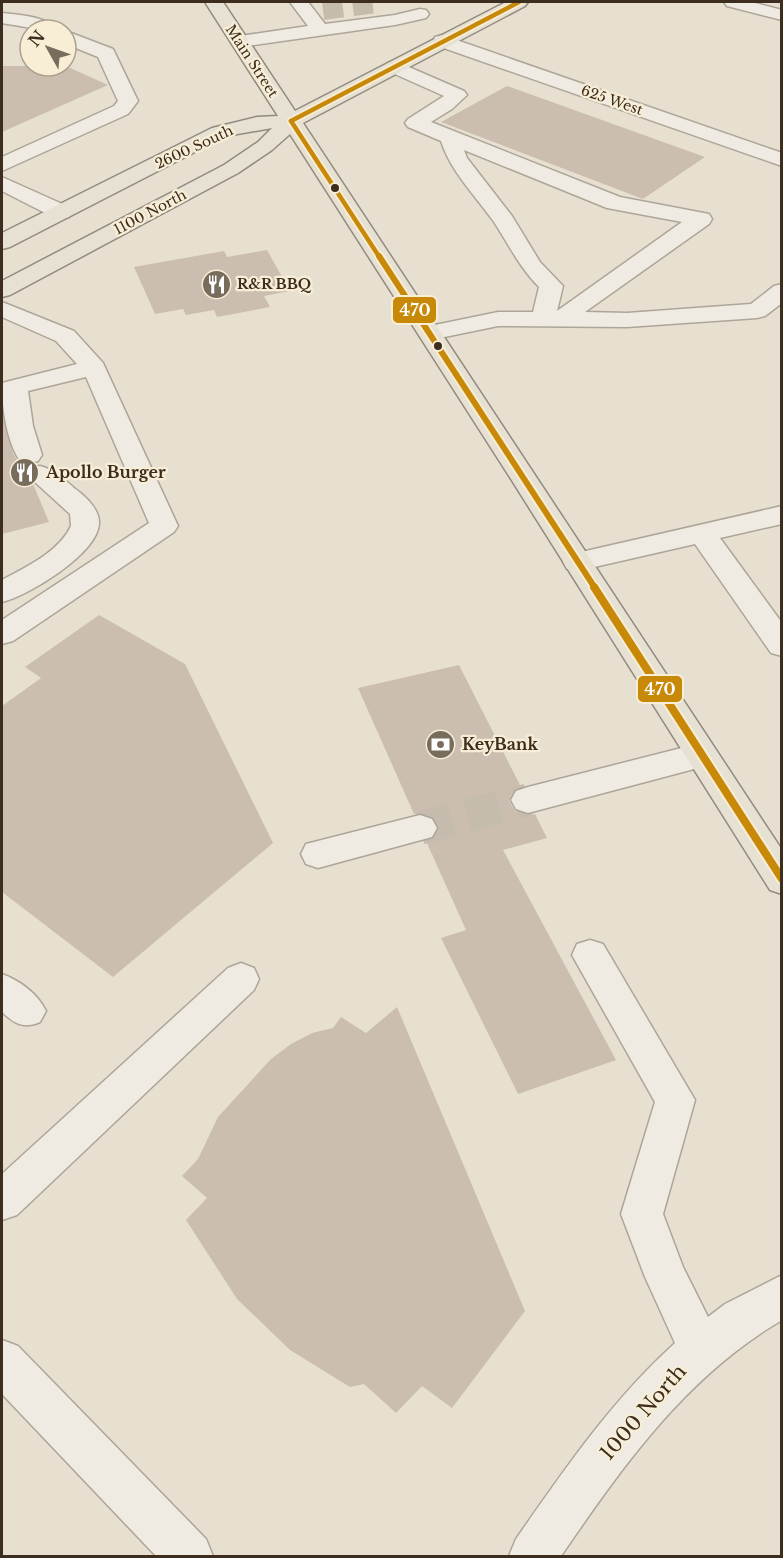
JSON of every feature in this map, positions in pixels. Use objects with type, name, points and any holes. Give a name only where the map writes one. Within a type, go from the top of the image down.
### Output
[{"type":"main road","name":"Main Street","points":[[214,2],[782,880]]},
{"type":"main road","name":"2600 South","points":[[2,242],[219,132],[257,123],[291,121],[519,2]]},
{"type":"main road","name":"1100 North","points":[[2,290],[231,170],[266,146],[291,121]]},
{"type":"street","points":[[733,2],[779,15]]},
{"type":"street","points":[[310,8],[320,30]]},
{"type":"street","points":[[240,41],[395,20],[426,13],[465,29]]},
{"type":"street","points":[[2,18],[18,20]]},
{"type":"street","name":"625 West","points":[[442,41],[782,160]]},
{"type":"street","points":[[2,165],[121,110],[128,102],[106,53],[78,42]]},
{"type":"street","points":[[395,67],[457,95],[415,123],[615,202],[701,219],[553,319]]},
{"type":"street","points":[[450,137],[457,159],[504,221],[531,266],[551,286],[553,319]]},
{"type":"street","points":[[2,183],[61,212]]},
{"type":"street","points":[[430,333],[498,319],[627,320],[757,311],[782,291]]},
{"type":"street","points":[[2,309],[65,336],[94,368],[164,526],[2,634]]},
{"type":"street","points":[[34,613],[2,592],[58,558],[85,532],[86,522],[84,514],[74,502],[34,464],[8,388],[94,368]]},
{"type":"street","points":[[578,562],[782,515]]},
{"type":"street","points":[[702,533],[782,646]]},
{"type":"street","points":[[528,800],[701,755]]},
{"type":"street","points":[[318,855],[420,828]]},
{"type":"street","points":[[590,955],[675,1100],[642,1214],[666,1277],[700,1348]]},
{"type":"street","points":[[2,1201],[241,979]]},
{"type":"street","name":"1000 North","points":[[533,1557],[606,1451],[667,1379],[700,1348],[732,1324],[782,1296]]},
{"type":"street","points":[[2,1362],[189,1557]]},
{"type":"building","points":[[2,66],[18,66],[18,78],[78,78],[78,71],[108,85],[2,132]]},
{"type":"building","points":[[507,86],[705,157],[643,199],[441,122]]},
{"type":"building","name":"R&R BBQ","points":[[267,250],[290,291],[264,296],[270,307],[217,317],[214,310],[186,315],[183,309],[155,314],[134,267],[224,251],[227,257]]},
{"type":"building","name":"Apollo Burger","points":[[2,410],[13,453],[18,462],[26,465],[24,474],[33,484],[49,522],[2,534]]},
{"type":"building","points":[[99,615],[185,664],[273,843],[113,977],[2,892],[2,706],[41,678],[25,667]]},
{"type":"building","points":[[459,665],[521,787],[514,790],[509,801],[515,811],[527,815],[535,814],[547,838],[503,850],[616,1060],[518,1094],[441,938],[466,930],[426,841],[434,838],[439,827],[433,817],[421,813],[414,814],[358,688]]},
{"type":"building","points":[[397,1007],[525,1311],[452,1408],[422,1386],[396,1413],[364,1384],[350,1387],[290,1350],[237,1299],[186,1220],[207,1198],[182,1176],[198,1159],[218,1117],[271,1059],[291,1044],[312,1033],[333,1028],[341,1017],[366,1033]]},
{"type":"tunnel","points":[[323,10],[377,3]]},
{"type":"tunnel","points":[[420,828],[528,800]]},
{"type":"transit line","name":"470","points":[[291,121],[519,2]]},
{"type":"transit line","name":"470","points":[[291,121],[782,879]]},
{"type":"place","name":"R&R BBQ","points":[[216,284]]},
{"type":"place","name":"Apollo Burger","points":[[25,472]]},
{"type":"place","name":"KeyBank","points":[[441,744]]}]
